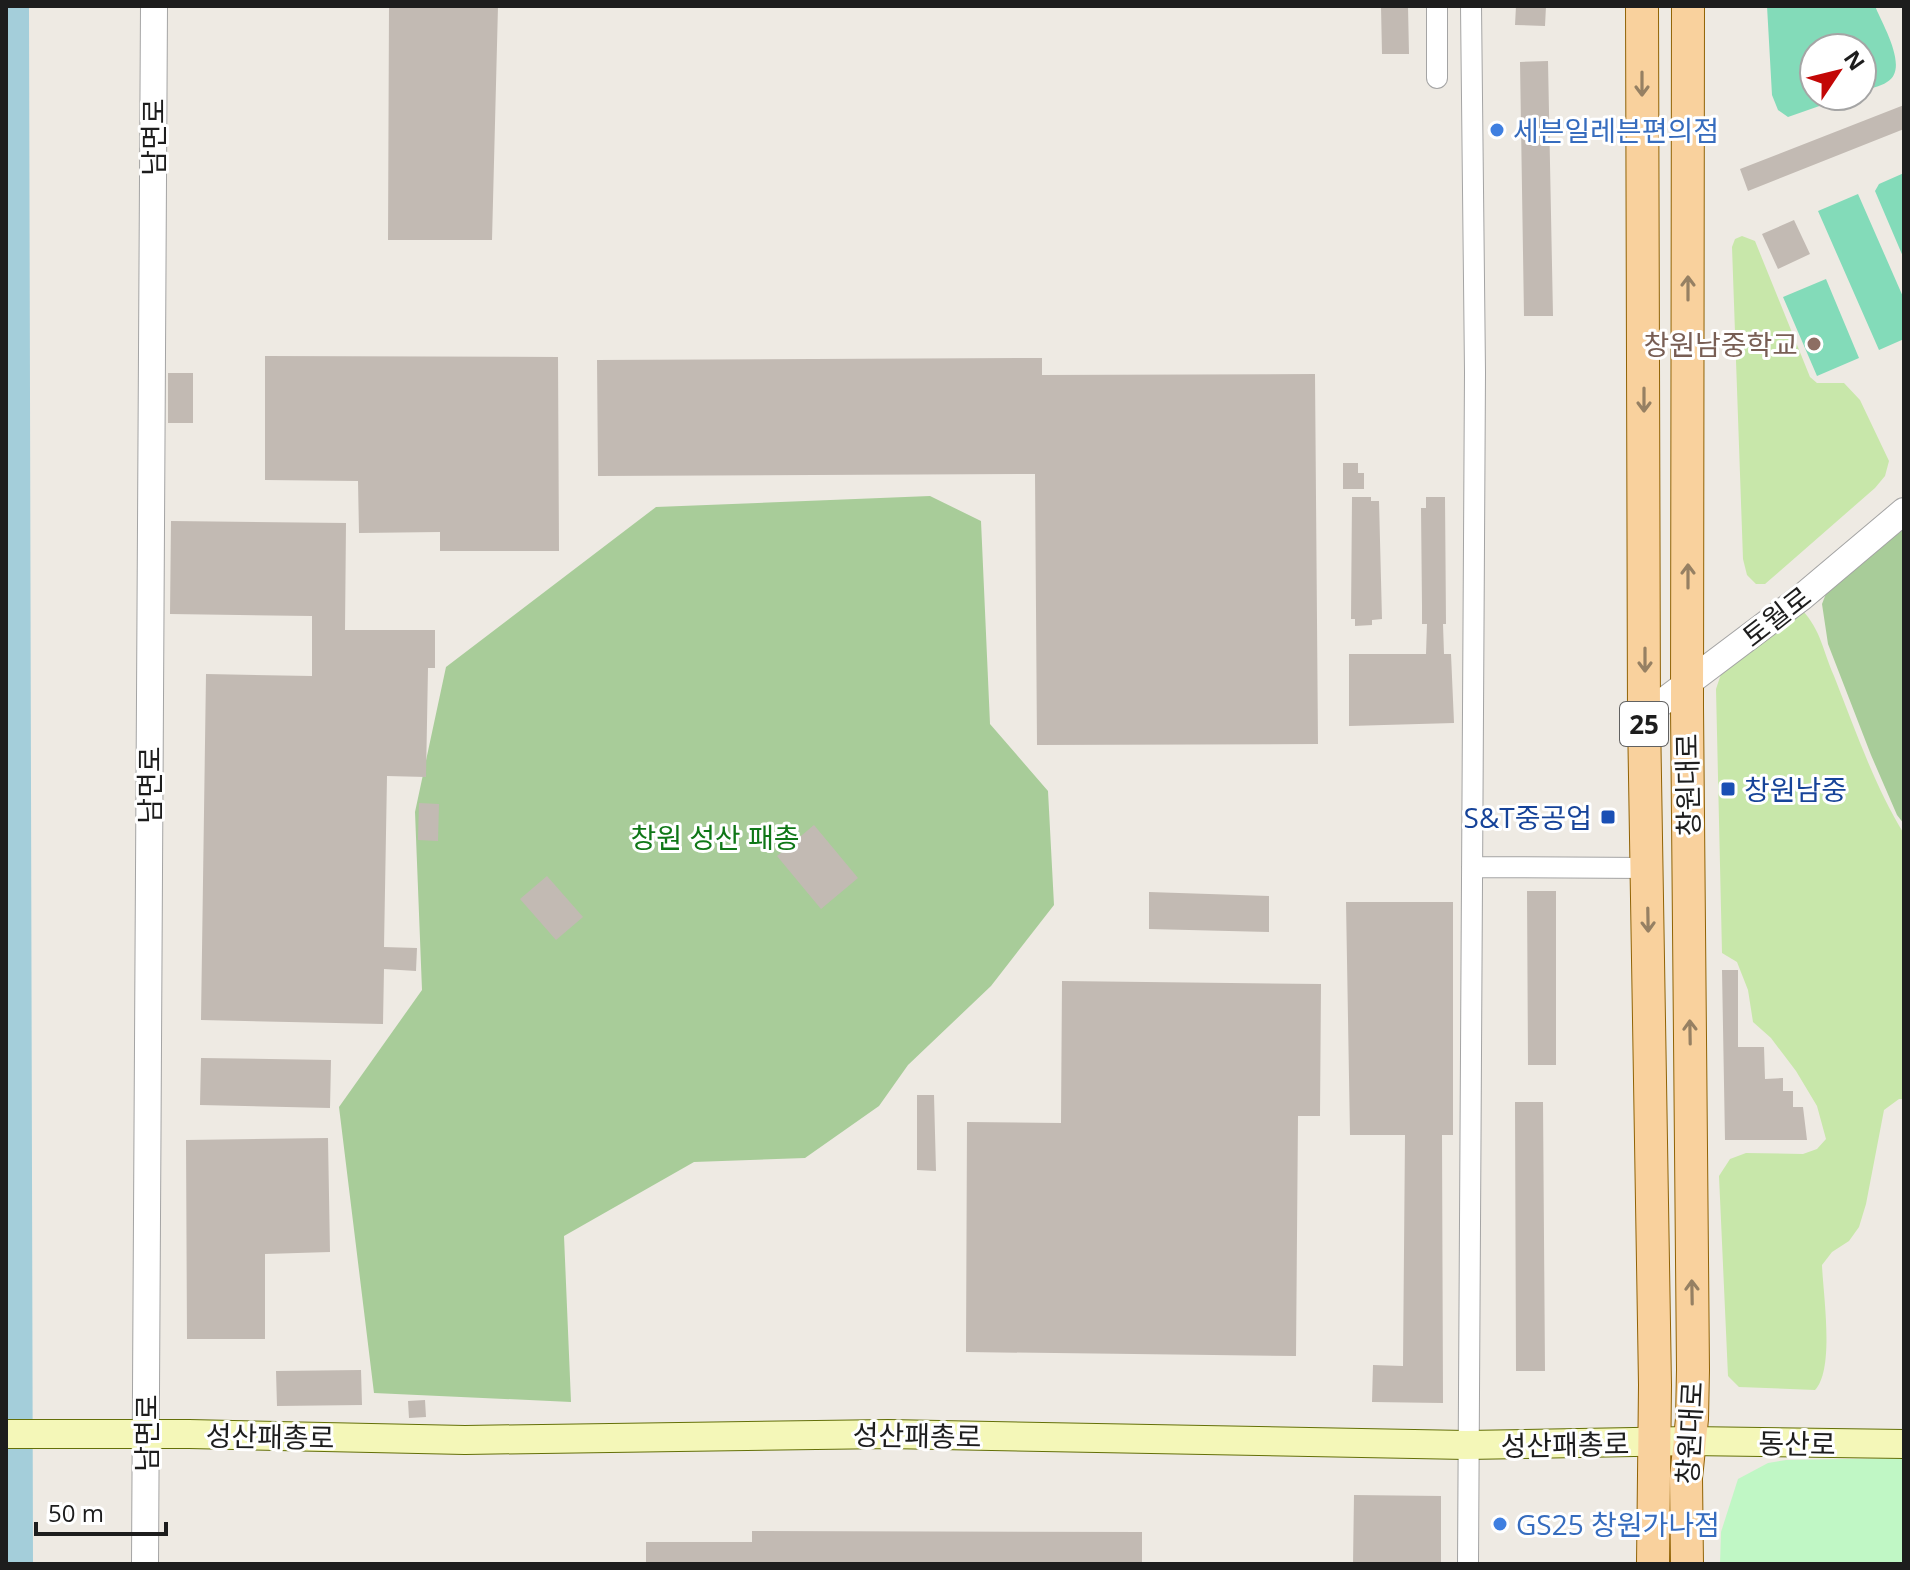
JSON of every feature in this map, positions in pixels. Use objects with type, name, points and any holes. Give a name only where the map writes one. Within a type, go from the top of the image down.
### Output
[{"type":"main road","name":"창원대로","points":[[1642,6],[1644,716],[1655,1385],[1653,1564]]},
{"type":"main road","name":"창원대로","points":[[1687,1564],[1686,1478],[1693,1354],[1687,683],[1688,6]]},
{"type":"main road","name":"성산패총로","points":[[6,1434],[465,1440],[888,1434],[1466,1445],[1689,1441]]},
{"type":"main road","name":"동산로","points":[[1689,1441],[1904,1444]]},
{"type":"street","name":"남면로","points":[[145,1564],[154,6]]},
{"type":"street","points":[[1437,6],[1437,78]]},
{"type":"street","points":[[1468,1564],[1466,1445],[1475,372],[1471,6]]},
{"type":"street","name":"토월로","points":[[1644,716],[1811,590],[1904,511]]},
{"type":"street","points":[[1472,867],[1647,868]]},
{"type":"green space","points":[[1767,6],[1875,6],[1895,57],[1893,76],[1884,84],[1878,86],[1878,32],[1798,32],[1798,112],[1802,112],[1788,117],[1778,110],[1772,95]]},
{"type":"green space","points":[[1904,173],[1904,259],[1875,191],[1879,184]]},
{"type":"green space","points":[[1858,194],[1904,299],[1904,339],[1879,350],[1818,211]]},
{"type":"green space","points":[[1742,236],[1755,241],[1810,377],[1817,383],[1844,383],[1860,400],[1889,461],[1885,476],[1875,488],[1765,584],[1756,584],[1747,575],[1743,559],[1732,247],[1735,239]]},
{"type":"green space","points":[[1826,279],[1859,358],[1817,376],[1783,297]]},
{"type":"green space","name":"창원 성산 패총","points":[[930,496],[981,521],[990,724],[1048,791],[1054,905],[991,986],[908,1065],[879,1106],[805,1158],[694,1162],[564,1236],[571,1402],[374,1393],[339,1107],[422,990],[415,812],[446,667],[656,507]]},
{"type":"green space","points":[[1904,524],[1904,824],[1897,815],[1871,755],[1828,644],[1822,604],[1830,583]]},
{"type":"green space","points":[[1802,610],[1818,633],[1874,776],[1904,834],[1904,1099],[1899,1099],[1884,1110],[1859,1227],[1849,1241],[1832,1252],[1822,1265],[1826,1349],[1825,1366],[1815,1390],[1739,1387],[1728,1376],[1719,1176],[1730,1159],[1746,1153],[1803,1154],[1817,1149],[1826,1139],[1817,1106],[1796,1071],[1771,1038],[1753,1022],[1748,990],[1737,962],[1722,953],[1716,689],[1724,665]]},
{"type":"green space","points":[[1904,1458],[1904,1564],[1720,1564],[1721,1532],[1738,1479],[1768,1463],[1786,1460]]},
{"type":"building","points":[[389,6],[498,6],[492,240],[388,240]]},
{"type":"building","points":[[1381,6],[1408,6],[1409,54],[1382,54]]},
{"type":"building","points":[[1516,6],[1546,6],[1545,26],[1515,25]]},
{"type":"building","points":[[1548,61],[1553,316],[1524,316],[1520,62]]},
{"type":"building","points":[[1904,105],[1904,129],[1748,191],[1740,169]]},
{"type":"building","points":[[1794,220],[1810,254],[1778,269],[1762,234]]},
{"type":"building","points":[[265,356],[558,357],[559,551],[440,551],[440,532],[359,533],[358,481],[265,480]]},
{"type":"building","points":[[1042,358],[1042,375],[1315,374],[1318,744],[1037,745],[1035,474],[598,476],[597,360]]},
{"type":"building","points":[[168,373],[193,373],[193,423],[168,423]]},
{"type":"building","points":[[1343,463],[1358,463],[1358,473],[1364,473],[1364,489],[1343,489]]},
{"type":"building","points":[[1352,497],[1371,497],[1371,501],[1379,501],[1382,619],[1372,620],[1372,625],[1355,626],[1355,619],[1351,619]]},
{"type":"building","points":[[1426,497],[1445,497],[1444,654],[1451,654],[1454,723],[1349,726],[1349,654],[1426,654],[1427,624],[1422,624],[1421,508],[1426,508]]},
{"type":"building","points":[[171,521],[346,523],[345,630],[435,630],[435,668],[428,668],[426,777],[387,776],[384,947],[417,948],[416,971],[384,969],[383,1024],[201,1020],[206,674],[312,676],[312,616],[170,614]]},
{"type":"building","points":[[419,803],[439,804],[438,841],[418,840]]},
{"type":"building","points":[[814,825],[858,878],[821,909],[777,856]]},
{"type":"building","points":[[547,876],[583,917],[556,940],[520,899]]},
{"type":"building","points":[[1527,891],[1556,891],[1556,1065],[1528,1065]]},
{"type":"building","points":[[1149,892],[1269,896],[1269,932],[1149,929]]},
{"type":"building","points":[[1346,902],[1453,902],[1453,1135],[1442,1135],[1443,1403],[1372,1402],[1373,1365],[1403,1366],[1405,1135],[1350,1135]]},
{"type":"building","points":[[1722,970],[1738,970],[1738,1047],[1764,1047],[1765,1079],[1783,1078],[1783,1091],[1793,1091],[1793,1107],[1803,1107],[1807,1140],[1725,1140]]},
{"type":"building","points":[[1062,981],[1321,984],[1320,1116],[1298,1116],[1296,1356],[966,1352],[967,1122],[1061,1123]]},
{"type":"building","points":[[201,1058],[331,1060],[330,1108],[200,1105]]},
{"type":"building","points":[[917,1095],[934,1095],[936,1171],[917,1170]]},
{"type":"building","points":[[1515,1102],[1543,1102],[1545,1371],[1516,1371]]},
{"type":"building","points":[[328,1138],[330,1252],[265,1254],[265,1339],[187,1339],[186,1140]]},
{"type":"building","points":[[361,1370],[362,1405],[277,1406],[276,1371]]},
{"type":"building","points":[[425,1400],[426,1417],[409,1418],[408,1401]]},
{"type":"building","points":[[1354,1495],[1441,1496],[1441,1564],[1353,1564]]},
{"type":"building","points":[[752,1531],[1142,1532],[1142,1564],[646,1564],[646,1542],[752,1542]]},
{"type":"waterway","points":[[13,6],[17,1564]]},
{"type":"place","name":"세븐일레븐편의점","points":[[1497,130]]},
{"type":"place","name":"창원남중학교","points":[[1814,344]]},
{"type":"place","name":"창원남중","points":[[1728,789]]},
{"type":"place","name":"S&T중공업","points":[[1608,817]]},
{"type":"place","name":"GS25 창원가나점","points":[[1500,1524]]}]
